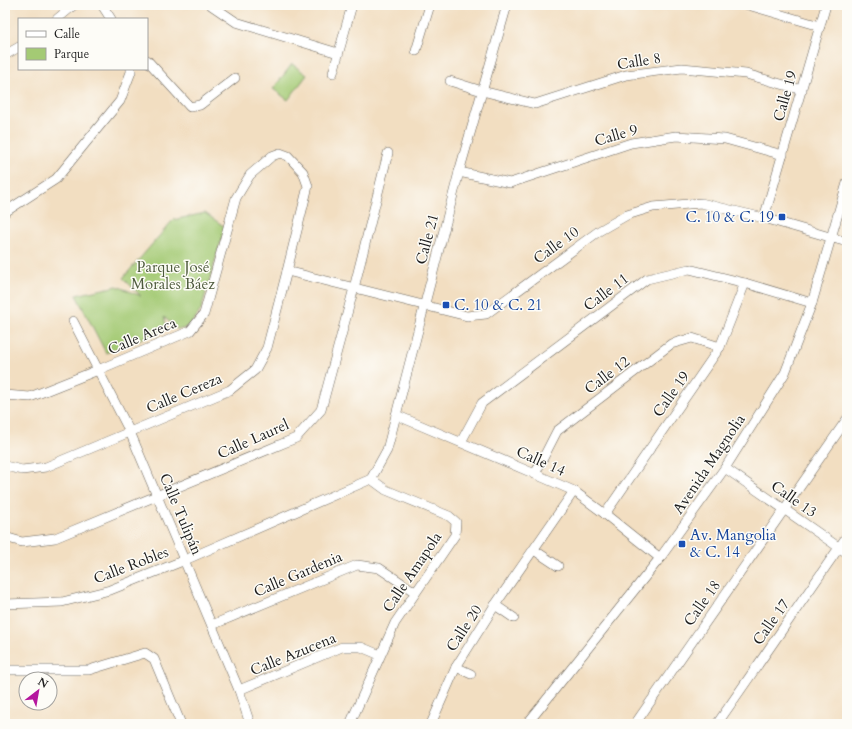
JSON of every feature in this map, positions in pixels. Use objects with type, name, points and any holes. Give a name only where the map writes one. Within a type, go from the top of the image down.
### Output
[{"type":"street","points":[[58,18],[74,5]]},
{"type":"street","points":[[102,5],[110,18]]},
{"type":"street","points":[[210,5],[236,22],[338,54]]},
{"type":"street","points":[[333,73],[352,5]]},
{"type":"street","points":[[416,51],[430,5]]},
{"type":"street","name":"Calle 21","points":[[371,479],[387,450],[459,172],[508,5]]},
{"type":"street","points":[[748,5],[820,26]]},
{"type":"street","name":"Calle 19","points":[[764,218],[826,5]]},
{"type":"street","points":[[5,55],[18,48]]},
{"type":"street","points":[[148,61],[190,107],[200,105],[235,78]]},
{"type":"street","name":"Calle 8","points":[[450,81],[482,91],[535,104],[626,75],[682,68],[746,74],[802,90]]},
{"type":"street","points":[[5,212],[56,179],[120,101],[131,70]]},
{"type":"street","name":"Calle 9","points":[[459,172],[510,183],[631,143],[676,136],[726,139],[783,155]]},
{"type":"street","name":"Calle Areca","points":[[5,395],[30,397],[190,332],[204,314],[236,198],[250,175],[272,156],[280,153],[288,156],[295,163]]},
{"type":"street","name":"Calle Laurel","points":[[5,537],[22,542],[55,538],[296,438],[322,410],[388,153]]},
{"type":"street","name":"Calle Cereza","points":[[5,466],[22,470],[46,467],[230,390],[255,370],[267,348],[308,186],[303,172],[295,163]]},
{"type":"street","name":"Avenida Magnolia","points":[[527,724],[660,558],[725,468],[785,373],[812,303],[847,183]]},
{"type":"street","name":"Calle 10","points":[[287,271],[467,316],[486,314],[599,231],[628,215],[653,207],[701,203],[764,218],[847,242]]},
{"type":"street","name":"Calle 11","points":[[461,442],[482,403],[648,279],[689,270],[745,283],[812,303]]},
{"type":"street","name":"Calle 19","points":[[605,514],[720,347],[745,283]]},
{"type":"street","name":"Calle Tulipán","points":[[73,321],[130,432],[239,690],[250,724]]},
{"type":"street","name":"Calle 12","points":[[535,474],[556,430],[671,344],[692,338],[720,347]]},
{"type":"street","name":"Calle 14","points":[[396,415],[574,491],[660,558]]},
{"type":"street","name":"Calle 18","points":[[635,724],[847,419]]},
{"type":"street","name":"Calle 13","points":[[725,468],[847,553]]},
{"type":"street","name":"Calle Robles","points":[[5,604],[62,602],[110,590],[185,560],[371,479]]},
{"type":"street","name":"Calle Amapola","points":[[350,724],[394,623],[454,535],[456,522],[449,516],[386,490],[371,479]]},
{"type":"street","name":"Calle 20","points":[[432,724],[456,667],[495,605],[574,491]]},
{"type":"street","name":"Calle 17","points":[[717,724],[847,536]]},
{"type":"street","points":[[534,550],[558,566]]},
{"type":"street","name":"Calle Gardenia","points":[[212,625],[357,565],[379,568],[414,592]]},
{"type":"street","name":"Calle 20","points":[[495,605],[514,618]]},
{"type":"street","name":"Calle Azucena","points":[[239,690],[342,647],[361,647],[380,655]]},
{"type":"street","points":[[5,670],[89,670],[145,653],[154,659],[181,724]]},
{"type":"street","name":"Calle 20","points":[[456,667],[471,674]]},
{"type":"green space","points":[[292,64],[307,75],[288,100],[273,89]]},
{"type":"green space","name":"Parque José Morales Báez","points":[[205,213],[225,227],[201,310],[192,323],[183,329],[177,329],[164,317],[167,328],[106,353],[76,295],[117,286],[141,296],[123,278],[173,220]]},
{"type":"place","name":"C. 10 & C. 19","points":[[782,217]]},
{"type":"place","name":"C. 10 & C. 21","points":[[446,305]]},
{"type":"place","name":"Av. Mangolia & C. 14","points":[[682,544]]}]
